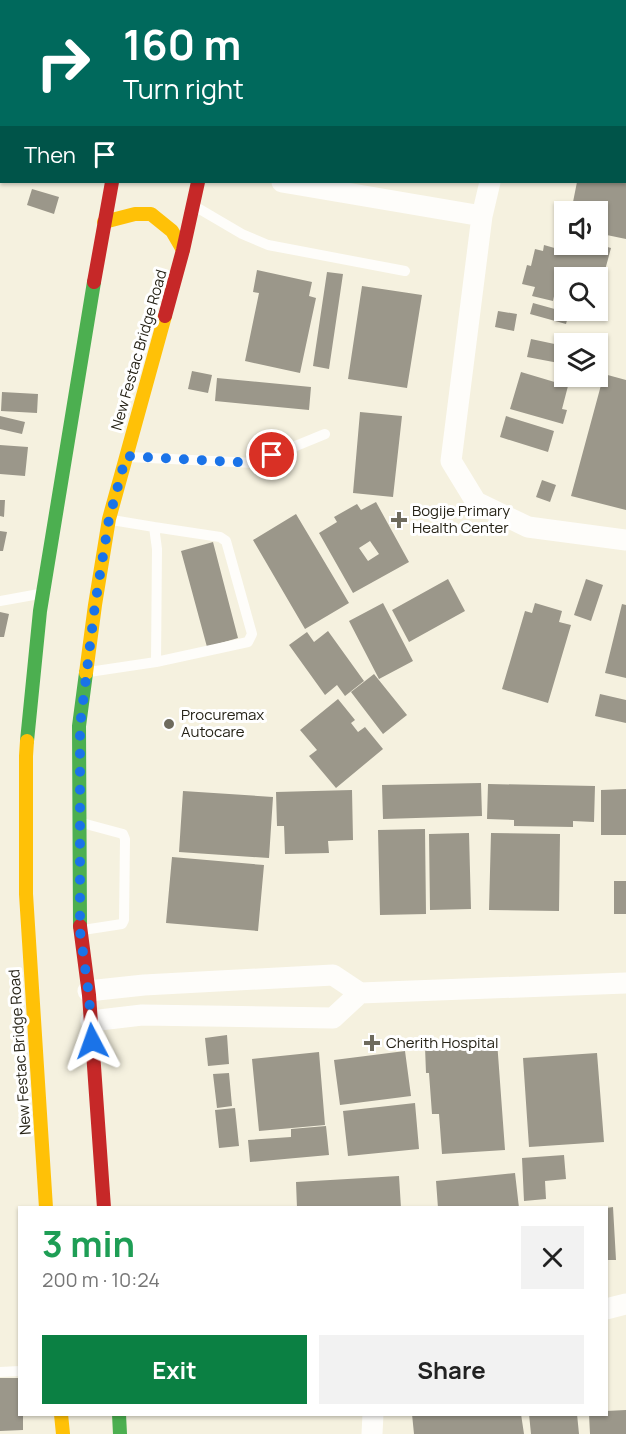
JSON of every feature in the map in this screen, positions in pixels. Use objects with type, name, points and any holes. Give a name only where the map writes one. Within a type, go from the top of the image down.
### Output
[{"type":"main road","name":"New Festac Bridge Road","points":[[46,1206],[26,894],[26,756],[40,610],[112,183]]},
{"type":"main road","name":"New Festac Bridge Road","points":[[104,1206],[91,1021],[80,931],[80,726],[95,605],[109,519],[183,250],[198,183]]},
{"type":"main road","points":[[104,222],[135,214],[151,214],[172,231],[183,250]]},
{"type":"main road","points":[[61,1416],[63,1434]]},
{"type":"main road","points":[[119,1416],[120,1434]]},
{"type":"street","points":[[288,183],[482,216]]},
{"type":"street","points":[[490,183],[482,216],[452,461],[476,502],[528,527],[626,540]]},
{"type":"street","points":[[88,991],[144,985],[333,975],[360,993],[626,983]]},
{"type":"street","points":[[91,1021],[142,1015],[333,1018],[360,993]]},
{"type":"street","points":[[608,1308],[626,1304]]},
{"type":"street","points":[[372,1434],[373,1416]]},
{"type":"lane","points":[[193,205],[242,234],[268,245],[405,271]]},
{"type":"lane","points":[[126,456],[254,463],[325,434]]},
{"type":"lane","points":[[86,673],[156,662],[248,642],[252,634],[226,542],[220,537],[109,519]]},
{"type":"lane","points":[[154,527],[157,549],[156,662]]},
{"type":"lane","points":[[0,601],[43,593]]},
{"type":"lane","points":[[79,822],[123,834],[125,839],[124,920],[122,924],[80,931]]},
{"type":"lane","points":[[0,1372],[18,1371]]},
{"type":"building","points":[[577,183],[626,183],[626,239],[608,235],[608,201],[573,201]]},
{"type":"building","points":[[32,189],[59,197],[54,214],[27,205]]},
{"type":"building","points":[[544,245],[554,248],[554,255],[608,255],[608,247],[611,248],[606,267],[554,267],[553,301],[532,296],[535,287],[522,284],[527,265],[531,266],[535,249],[543,251]]},
{"type":"building","points":[[257,270],[312,282],[309,296],[316,298],[300,373],[245,361],[259,293],[253,292]]},
{"type":"building","points":[[327,272],[343,274],[329,369],[313,366]]},
{"type":"building","points":[[362,286],[422,295],[407,388],[348,379]]},
{"type":"building","points":[[533,303],[554,309],[554,321],[530,314]]},
{"type":"building","points":[[498,311],[517,314],[514,331],[495,327]]},
{"type":"building","points":[[531,339],[554,344],[554,362],[527,357]]},
{"type":"building","points":[[192,371],[212,375],[208,393],[188,389]]},
{"type":"building","points":[[521,372],[554,382],[554,387],[568,387],[562,409],[567,410],[563,424],[510,409]]},
{"type":"building","points":[[608,375],[626,380],[626,510],[571,496],[600,387],[608,387]]},
{"type":"building","points":[[217,378],[311,387],[309,410],[215,401]]},
{"type":"building","points":[[2,392],[38,394],[37,413],[1,411]]},
{"type":"building","points":[[360,412],[402,416],[393,497],[353,493]]},
{"type":"building","points":[[0,416],[25,422],[22,434],[0,429]]},
{"type":"building","points":[[506,416],[554,431],[548,452],[500,437]]},
{"type":"building","points":[[0,445],[28,447],[25,476],[0,474]]},
{"type":"building","points":[[542,480],[556,485],[550,502],[536,497]]},
{"type":"building","points":[[0,500],[5,500],[4,517],[0,516]]},
{"type":"building","points":[[376,502],[409,562],[353,593],[319,533],[337,522],[334,517],[357,504],[361,510]],"holes":[[[370,541],[379,554],[368,561],[359,548]]]},
{"type":"building","points":[[296,514],[349,603],[305,629],[253,540]]},
{"type":"building","points":[[0,531],[7,532],[3,551],[0,551]]},
{"type":"building","points":[[213,542],[238,638],[207,647],[181,551]]},
{"type":"building","points":[[448,579],[465,611],[409,642],[392,610]]},
{"type":"building","points":[[586,579],[603,585],[591,621],[574,615]]},
{"type":"building","points":[[383,603],[413,661],[379,679],[349,621]]},
{"type":"building","points":[[535,603],[562,611],[559,622],[571,625],[548,703],[502,689],[525,611],[532,613]]},
{"type":"building","points":[[622,604],[626,605],[626,678],[605,673]]},
{"type":"building","points":[[0,612],[9,614],[4,637],[0,637]]},
{"type":"building","points":[[328,631],[364,681],[345,696],[337,685],[325,695],[289,645],[307,632],[314,642]]},
{"type":"building","points":[[374,674],[407,715],[383,734],[351,692]]},
{"type":"building","points":[[600,694],[626,700],[626,723],[595,716]]},
{"type":"building","points":[[338,699],[355,720],[351,723],[358,732],[365,727],[383,749],[336,788],[309,756],[317,750],[300,730]]},
{"type":"building","points":[[481,783],[482,816],[383,819],[382,785]]},
{"type":"building","points":[[488,784],[595,786],[594,822],[573,821],[573,827],[514,826],[514,820],[487,819]]},
{"type":"building","points":[[626,789],[626,835],[601,835],[601,790]]},
{"type":"building","points":[[352,790],[353,840],[328,841],[329,853],[285,854],[284,826],[277,826],[276,792]]},
{"type":"building","points":[[183,791],[273,797],[269,858],[179,852]]},
{"type":"building","points":[[425,829],[426,914],[380,915],[378,830]]},
{"type":"building","points":[[469,833],[471,909],[430,910],[429,834]]},
{"type":"building","points":[[491,833],[560,834],[559,911],[489,910]]},
{"type":"building","points":[[172,857],[264,865],[258,931],[166,923]]},
{"type":"building","points":[[614,881],[626,881],[626,914],[614,914]]},
{"type":"building","points":[[227,1035],[229,1064],[208,1066],[205,1038]]},
{"type":"building","points":[[497,1041],[505,1150],[442,1154],[439,1114],[432,1114],[425,1047]]},
{"type":"building","points":[[405,1051],[411,1096],[340,1105],[334,1060]]},
{"type":"building","points":[[319,1052],[325,1125],[259,1131],[252,1059]]},
{"type":"building","points":[[597,1053],[604,1142],[529,1147],[523,1058]]},
{"type":"building","points":[[229,1073],[232,1106],[217,1108],[213,1074]]},
{"type":"building","points":[[415,1103],[419,1149],[348,1156],[343,1111]]},
{"type":"building","points":[[235,1108],[239,1146],[219,1148],[215,1110]]},
{"type":"building","points":[[326,1126],[329,1155],[250,1162],[248,1140],[291,1137],[291,1129]]},
{"type":"building","points":[[564,1155],[566,1179],[545,1181],[546,1199],[524,1201],[522,1158]]},
{"type":"building","points":[[515,1173],[519,1206],[438,1206],[436,1181]]},
{"type":"building","points":[[399,1176],[401,1206],[297,1206],[296,1182]]},
{"type":"building","points":[[613,1207],[616,1260],[608,1260],[608,1208]]},
{"type":"building","points":[[0,1378],[18,1378],[18,1416],[23,1416],[23,1430],[0,1431]]},
{"type":"building","points":[[626,1410],[626,1434],[590,1434],[589,1416],[608,1416],[608,1411]]},
{"type":"building","points":[[412,1416],[521,1416],[524,1434],[414,1434]]},
{"type":"building","points":[[529,1416],[577,1416],[579,1434],[531,1434]]},
{"type":"traffic: fast","points":[[27,741],[40,611],[94,282]]},
{"type":"traffic: fast","points":[[80,926],[79,726],[86,673]]},
{"type":"traffic: fast","points":[[119,1416],[120,1434]]},
{"type":"traffic: slow","points":[[104,222],[135,214],[151,214],[172,231],[183,250]]},
{"type":"traffic: slow","points":[[86,673],[109,519],[165,316]]},
{"type":"traffic: slow","points":[[27,741],[26,894],[46,1206]]},
{"type":"traffic: slow","points":[[61,1416],[63,1434]]},
{"type":"traffic: jam","points":[[94,282],[112,183]]},
{"type":"traffic: jam","points":[[165,316],[198,183]]},
{"type":"traffic: jam","points":[[80,926],[89,995],[104,1206]]},
{"type":"place","name":"Bogije Primary Health Center","points":[[399,520]]},
{"type":"place","name":"Procuremax Autocare","points":[[169,724]]},
{"type":"place","name":"Cherith Hospital","points":[[372,1043]]},
{"type":"route","points":[[92,1041],[89,996],[80,931],[80,726],[95,605],[109,519],[121,471],[126,456],[254,463],[272,455]]}]
